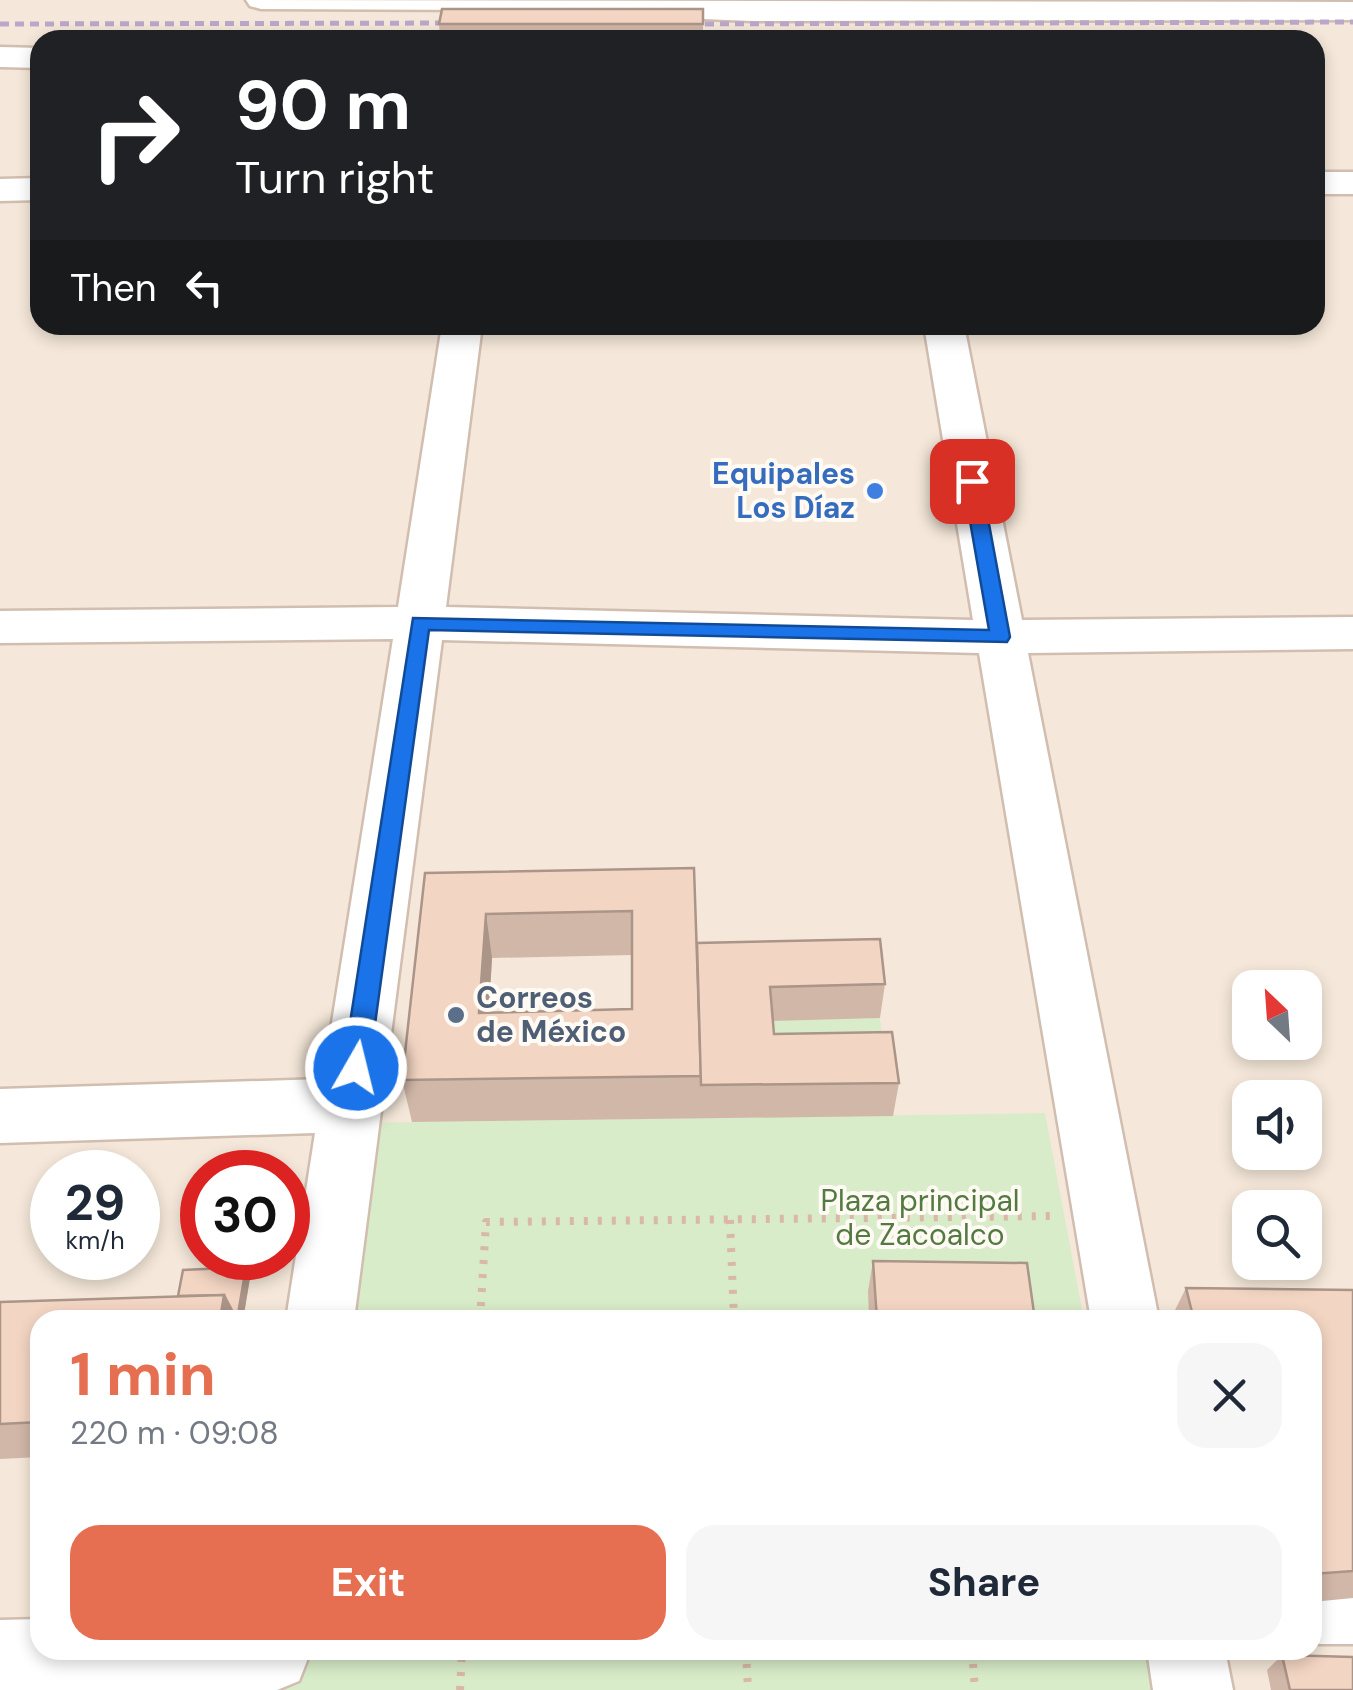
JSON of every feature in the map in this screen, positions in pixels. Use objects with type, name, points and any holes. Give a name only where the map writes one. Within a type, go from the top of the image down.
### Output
[{"type":"street","points":[[262,0],[481,2],[888,16],[1353,11]]},
{"type":"street","points":[[268,30],[283,0]]},
{"type":"street","points":[[0,57],[30,58]]},
{"type":"street","points":[[1325,183],[1353,183]]},
{"type":"street","points":[[0,190],[30,190]]},
{"type":"street","points":[[321,1310],[461,335]]},
{"type":"street","points":[[946,335],[1123,1310]]},
{"type":"street","points":[[0,627],[420,623],[1000,637],[1353,633]]},
{"type":"street","points":[[0,1116],[351,1105]]},
{"type":"street","points":[[1322,1605],[1353,1605]]},
{"type":"street","points":[[0,1659],[30,1660]]},
{"type":"street","points":[[54,1660],[270,1664]]},
{"type":"street","points":[[1188,1660],[1193,1690]]},
{"type":"path","points":[[481,1310],[486,1222],[1106,1216]]},
{"type":"path","points":[[730,1220],[734,1310]]},
{"type":"path","points":[[460,1690],[462,1660]]},
{"type":"path","points":[[746,1660],[748,1690]]},
{"type":"path","points":[[973,1660],[975,1690]]},
{"type":"shaded area","points":[[0,0],[1353,0],[1353,1690],[0,1690]]},
{"type":"green space","points":[[880,1018],[886,1065],[771,1067],[768,1021]]},
{"type":"green space","name":"Plaza principal de Zacoalco","points":[[1045,1113],[1082,1310],[331,1310],[357,1123]]},
{"type":"green space","points":[[284,1660],[1147,1660],[1152,1690],[280,1690]]},
{"type":"building","points":[[442,9],[703,9],[703,24],[439,24]]},
{"type":"building","points":[[694,868],[701,1076],[402,1080],[425,873]],"holes":[[[632,911],[632,1009],[479,1013],[486,914]]]},
{"type":"building","points":[[880,939],[885,984],[770,987],[774,1034],[892,1032],[899,1083],[701,1085],[697,943]]},
{"type":"building","points":[[873,1261],[1027,1263],[1034,1310],[876,1310]]},
{"type":"building","points":[[181,1280],[244,1280],[239,1310],[232,1310],[224,1295],[178,1296]]},
{"type":"building","points":[[1186,1288],[1353,1290],[1353,1571],[1322,1573],[1322,1310],[1192,1310]]},
{"type":"building","points":[[224,1295],[222,1310],[30,1310],[30,1422],[0,1424],[0,1302]]},
{"type":"building","points":[[1353,1657],[1353,1690],[1290,1690],[1283,1660]]},
{"type":"railway","points":[[675,24],[1353,22]]},
{"type":"railway","points":[[0,24],[465,23]]},
{"type":"place","name":"Equipales Los Díaz","points":[[875,491]]},
{"type":"place","name":"Correos de México","points":[[456,1015]]},
{"type":"route","points":[[356,1068],[420,623],[1000,637],[972,481]]}]
